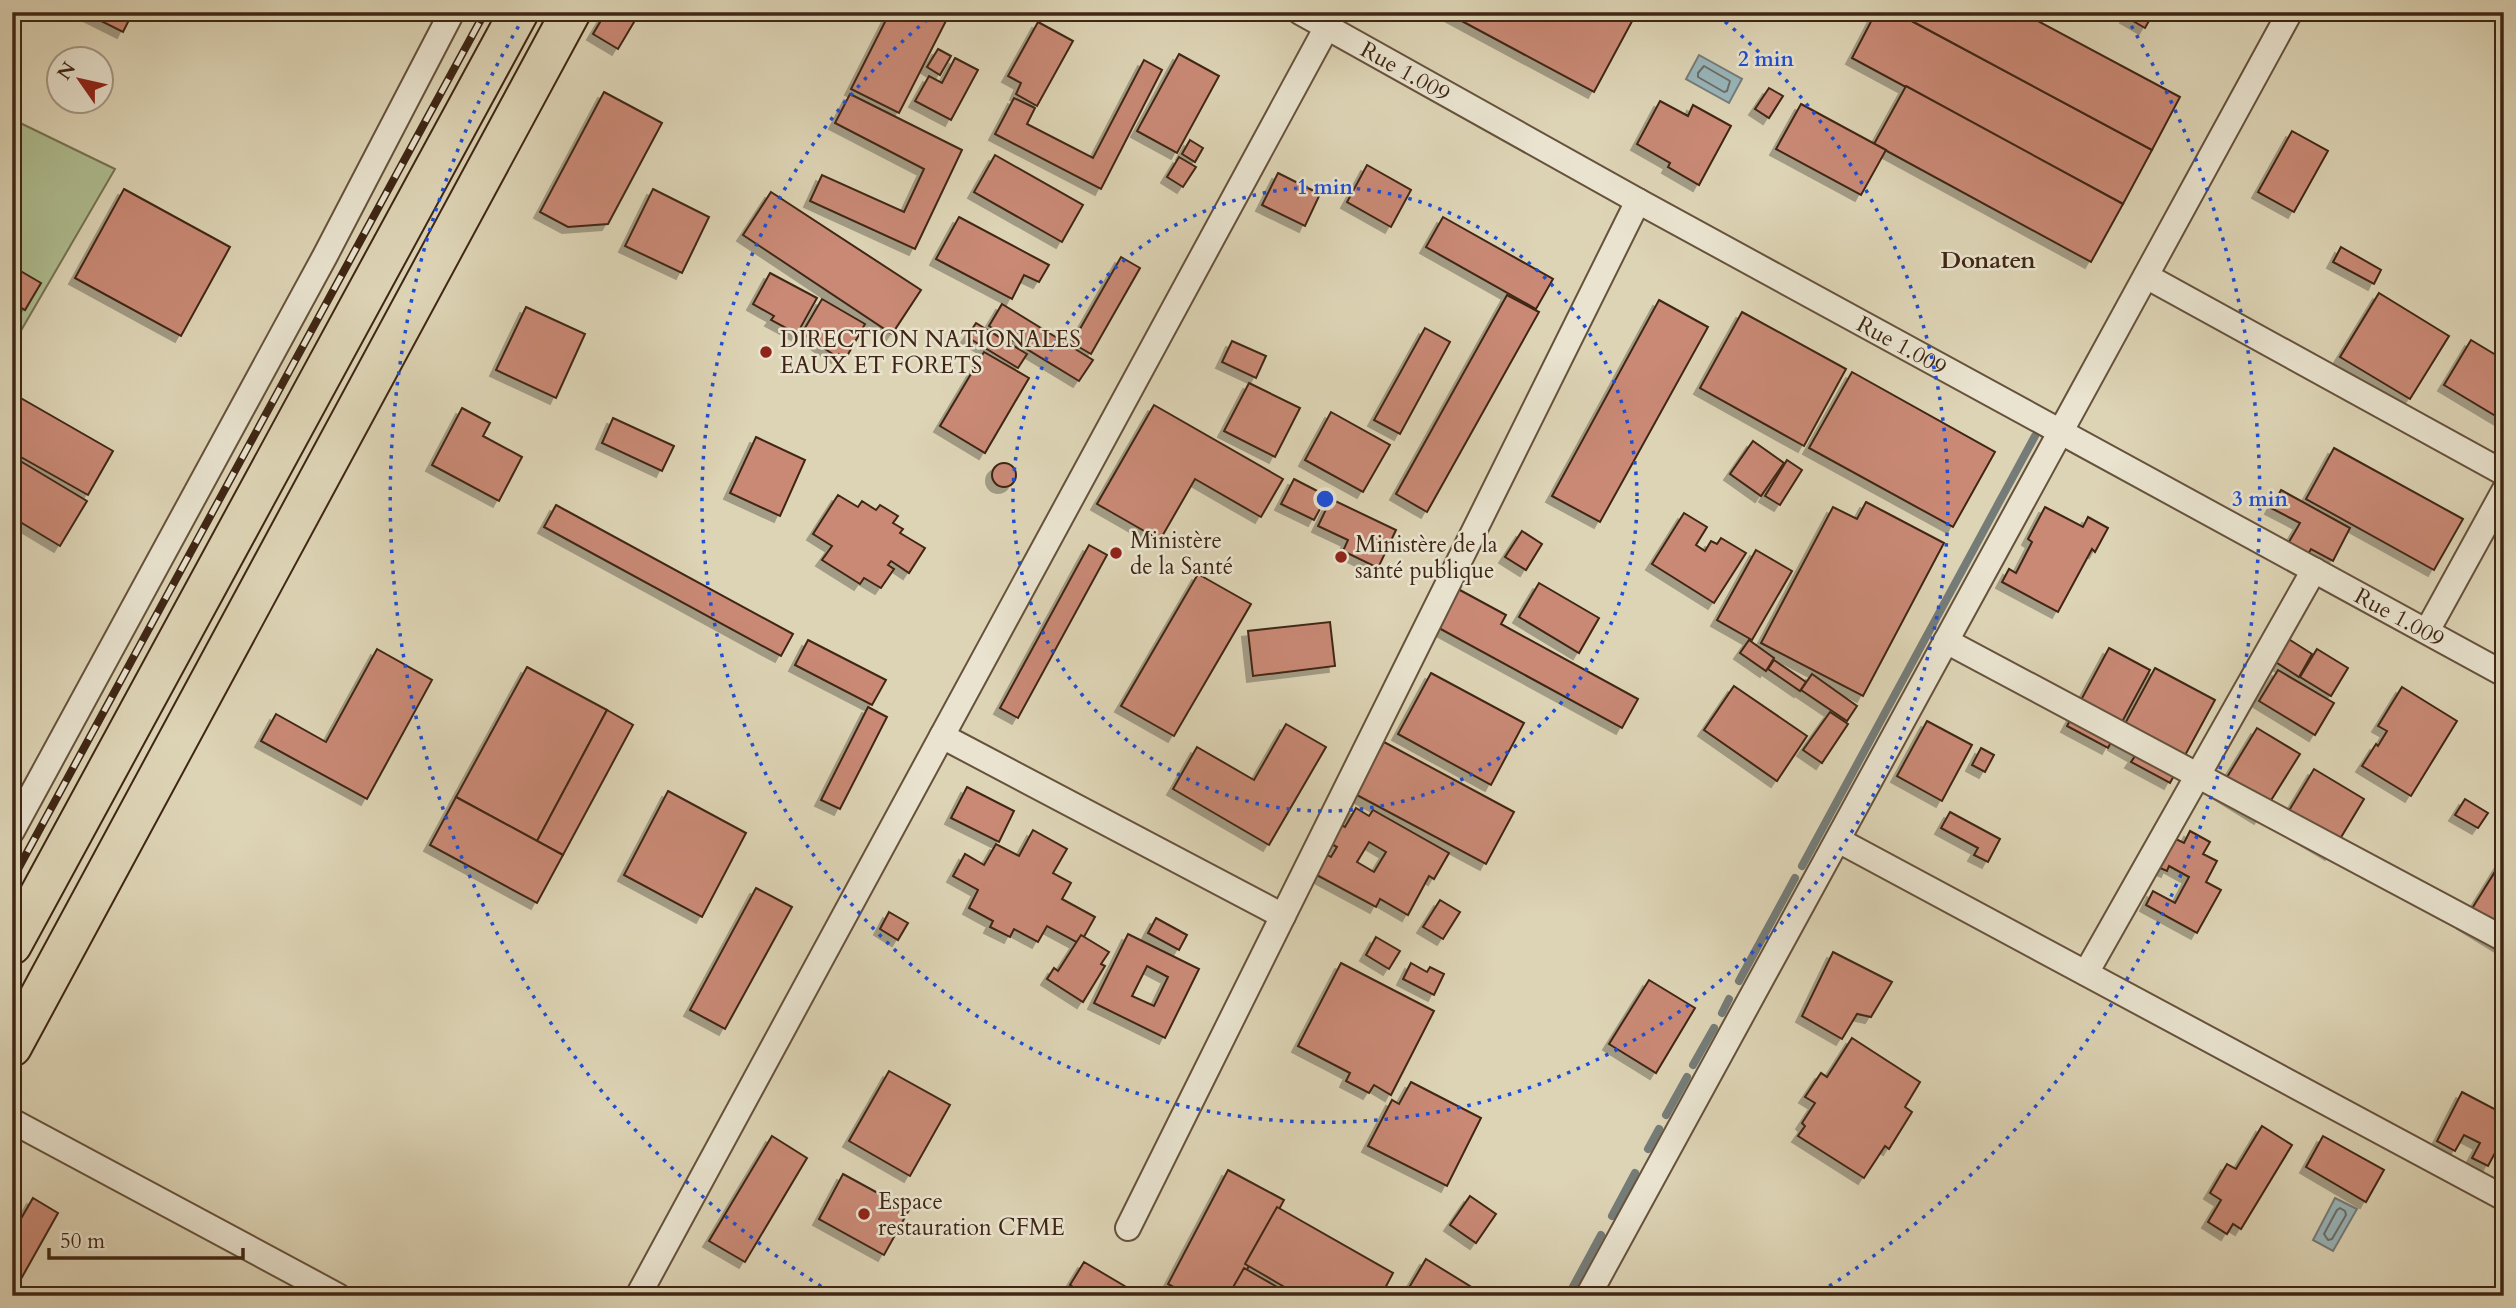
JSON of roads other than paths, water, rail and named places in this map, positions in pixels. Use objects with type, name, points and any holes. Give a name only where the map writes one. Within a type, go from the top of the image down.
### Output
[{"type":"highway","points":[[12,945],[519,12]]},
{"type":"highway","points":[[12,1047],[571,12]]},
{"type":"street","points":[[12,831],[325,256],[452,12]]},
{"type":"street","name":"Rue 1.009","points":[[1300,12],[1331,20],[1638,201],[2504,674]]},
{"type":"street","points":[[1588,1296],[2290,12]]},
{"type":"street","points":[[638,1296],[1331,20]]},
{"type":"street","points":[[1128,1228],[1638,201]]},
{"type":"street","points":[[2146,276],[2504,473]]},
{"type":"street","points":[[2427,631],[2504,491]]},
{"type":"street","points":[[2086,973],[2314,569]]},
{"type":"street","points":[[1946,642],[2504,939]]},
{"type":"street","points":[[942,736],[1283,916]]},
{"type":"street","points":[[1838,840],[2504,1198]]},
{"type":"street","points":[[12,1121],[338,1296]]},
{"type":"water","points":[[1699,55],[1742,79],[1729,103],[1686,79]]},
{"type":"water","points":[[2335,1198],[2357,1209],[2333,1251],[2313,1240]]},
{"type":"waterway","points":[[1802,866],[2035,436]]},
{"type":"waterway","points":[[1739,981],[1795,878]]},
{"type":"waterway","points":[[1722,1013],[1729,999]]},
{"type":"waterway","points":[[1693,1065],[1714,1028]]},
{"type":"waterway","points":[[1666,1115],[1687,1077]]},
{"type":"waterway","points":[[1648,1149],[1659,1129]]},
{"type":"waterway","points":[[1612,1216],[1635,1173]]},
{"type":"waterway","points":[[1568,1296],[1601,1235]]},
{"type":"railway","points":[[12,880],[485,12]]},
{"type":"place","name":"DIRECTION NATIONALES EAUX ET FORETS","points":[[766,352]]},
{"type":"place","name":"Ministère de la Santé","points":[[1116,553]]},
{"type":"place","name":"Ministère de la santé publique","points":[[1341,557]]},
{"type":"place","name":"Espace restauration CFME","points":[[864,1214]]},
{"type":"district","name":"Donaten","points":[[1988,260]]}]
